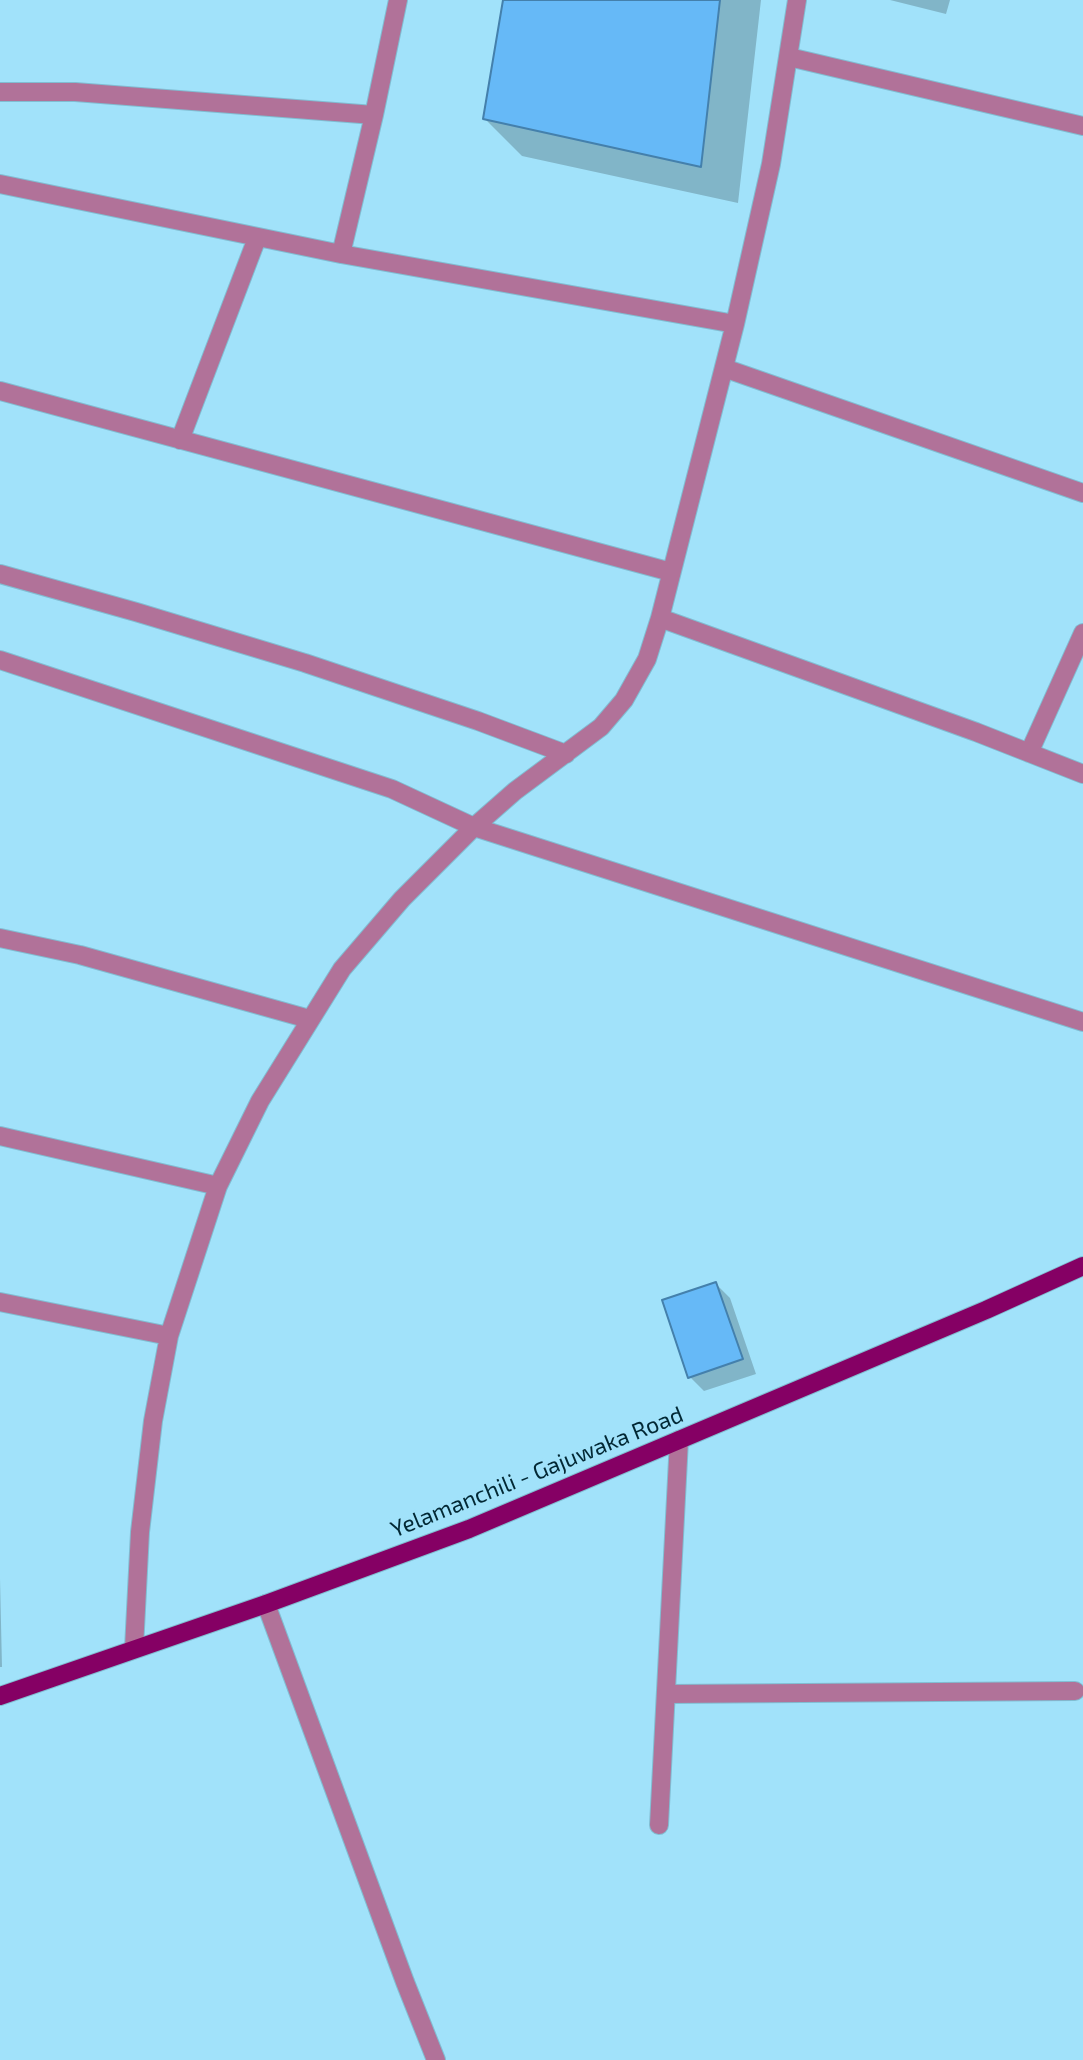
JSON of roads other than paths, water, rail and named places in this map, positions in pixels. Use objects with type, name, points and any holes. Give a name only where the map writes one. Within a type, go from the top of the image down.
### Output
[{"type":"main road","name":"Yelamanchili - Gajuwaka Road","points":[[0,1696],[469,1530],[986,1310],[1083,1266]]},
{"type":"street","points":[[341,254],[398,0]]},
{"type":"street","points":[[134,1648],[140,1532],[153,1420],[169,1336],[218,1186],[260,1101],[342,969],[402,899],[514,791],[601,727],[624,700],[647,659],[660,618],[735,324],[771,164],[797,0]]},
{"type":"street","points":[[789,57],[1083,126]]},
{"type":"street","points":[[0,92],[75,92],[374,115]]},
{"type":"street","points":[[0,184],[341,254],[735,324]]},
{"type":"street","points":[[180,440],[257,238]]},
{"type":"street","points":[[724,368],[1083,493]]},
{"type":"street","points":[[0,391],[671,572]]},
{"type":"street","points":[[0,574],[305,663],[478,721],[566,754]]},
{"type":"street","points":[[660,618],[1083,774]]},
{"type":"street","points":[[1029,753],[1083,633]]},
{"type":"street","points":[[0,660],[392,789],[474,827],[1083,1022]]},
{"type":"street","points":[[0,938],[80,955],[309,1019]]},
{"type":"street","points":[[0,1136],[218,1186]]},
{"type":"street","points":[[0,1302],[169,1336]]},
{"type":"street","points":[[659,1825],[679,1440]]},
{"type":"street","points":[[266,1604],[436,2060]]},
{"type":"street","points":[[666,1694],[1075,1691]]}]
